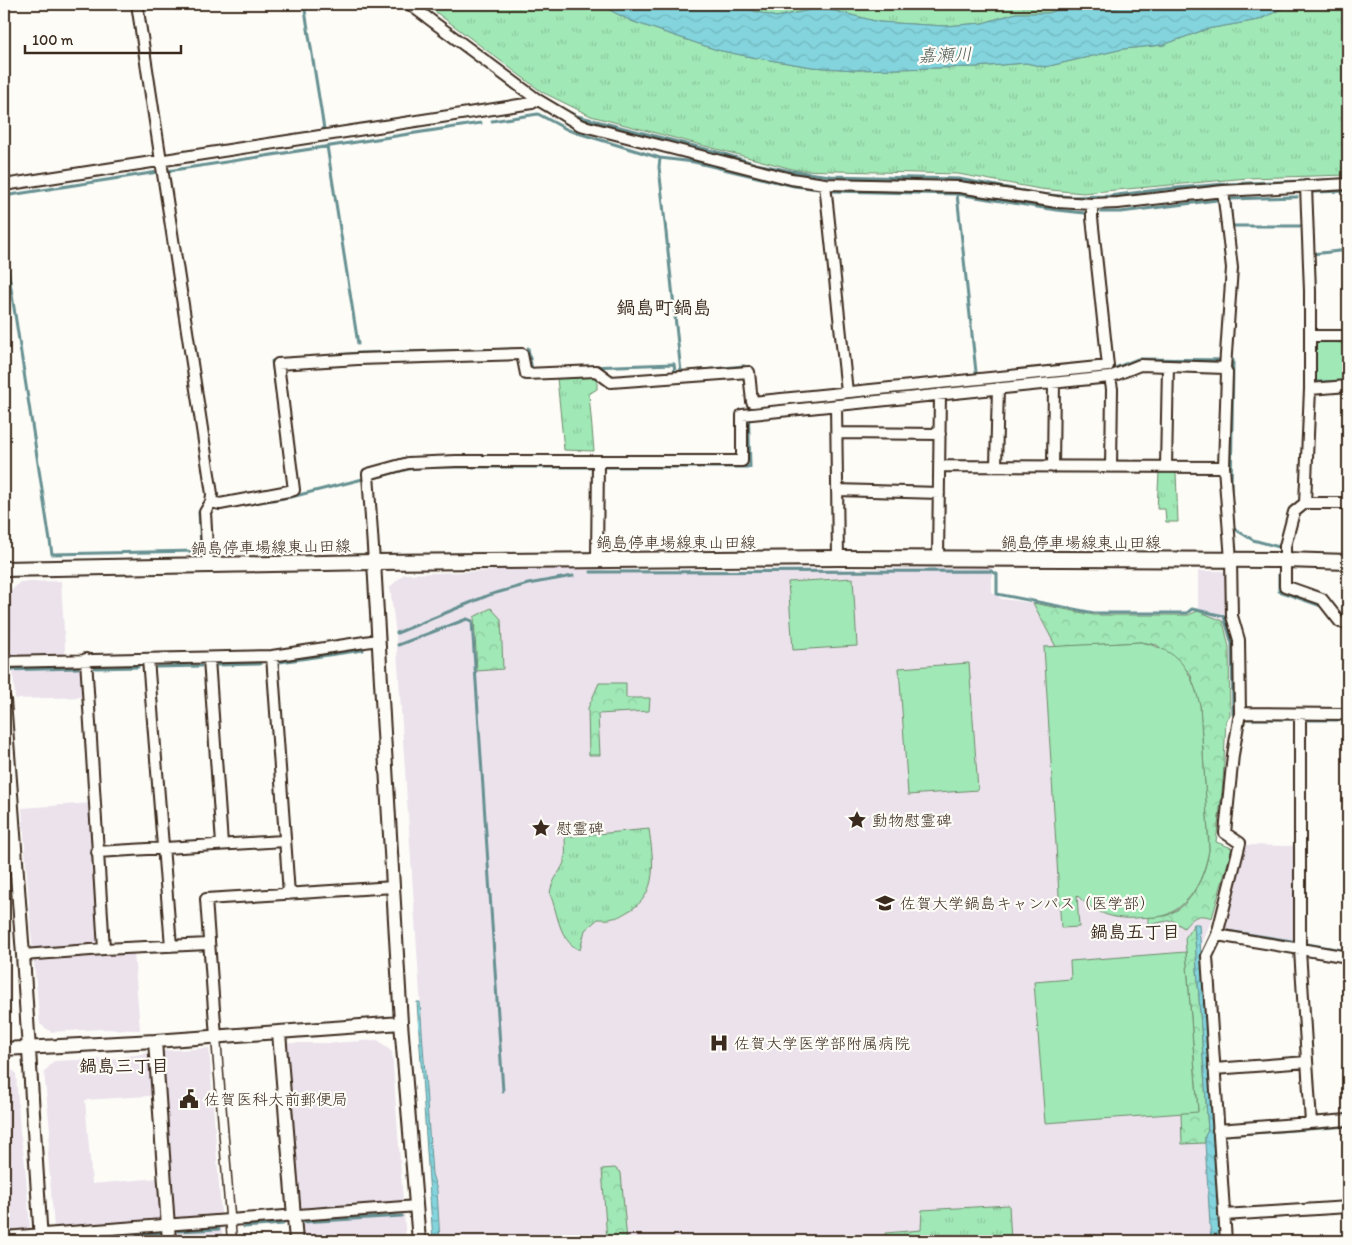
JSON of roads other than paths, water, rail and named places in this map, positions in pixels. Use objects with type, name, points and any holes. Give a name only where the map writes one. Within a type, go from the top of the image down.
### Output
[{"type":"main road","name":"鍋島停車場線東山田線","points":[[4,569],[374,562],[838,558],[1285,560],[1348,562]]},
{"type":"street","points":[[137,4],[212,494],[211,502],[205,512],[208,565]]},
{"type":"street","points":[[409,4],[538,100],[580,125],[791,178],[825,184],[959,187],[1057,202],[1092,204],[1223,192],[1348,184]]},
{"type":"street","points":[[4,185],[532,103],[538,100]]},
{"type":"street","points":[[825,184],[847,392]]},
{"type":"street","points":[[1305,503],[1310,388],[1310,291],[1306,186]]},
{"type":"street","points":[[1223,192],[1232,268],[1226,363],[1224,467],[1231,560],[1232,616],[1239,640],[1240,713],[1233,755],[1225,833],[1240,843],[1217,935],[1207,956],[1226,1241]]},
{"type":"street","points":[[211,502],[220,504],[294,490],[278,364],[358,359],[522,354],[526,374],[596,371],[611,382],[749,372],[752,402],[1108,366],[1092,204]]},
{"type":"street","points":[[1310,336],[1348,336]]},
{"type":"street","points":[[419,1241],[401,1023],[368,474],[408,463],[456,461],[742,461],[742,415],[1110,378],[1140,365],[1168,366],[1226,363]]},
{"type":"street","points":[[1166,467],[1168,366]]},
{"type":"street","points":[[1110,378],[1112,389],[1111,467]]},
{"type":"street","points":[[1053,466],[1054,383]]},
{"type":"street","points":[[1310,388],[1348,386]]},
{"type":"street","points":[[996,466],[998,388]]},
{"type":"street","points":[[938,559],[940,394]]},
{"type":"street","points":[[836,405],[838,558]]},
{"type":"street","points":[[837,433],[940,434]]},
{"type":"street","points":[[597,560],[598,461]]},
{"type":"street","points":[[940,466],[1224,467]]},
{"type":"street","points":[[837,490],[940,492]]},
{"type":"street","points":[[1348,503],[1305,503],[1294,512],[1285,546],[1285,586],[1322,599],[1340,622],[1348,624]]},
{"type":"street","points":[[4,662],[86,659],[209,659],[272,656],[378,640]]},
{"type":"street","points":[[272,656],[289,894]]},
{"type":"street","points":[[86,659],[104,949]]},
{"type":"street","points":[[148,659],[171,946]]},
{"type":"street","points":[[209,659],[222,844]]},
{"type":"street","points":[[4,700],[8,823],[23,955],[41,1238]]},
{"type":"street","points":[[1240,713],[1348,714]]},
{"type":"street","points":[[1300,714],[1300,950],[1311,1123]]},
{"type":"street","points":[[97,852],[284,841]]},
{"type":"street","points":[[232,1241],[206,899],[394,888]]},
{"type":"street","points":[[1217,935],[1348,957]]},
{"type":"street","points":[[23,955],[208,944]]},
{"type":"street","points":[[4,1048],[155,1041],[401,1023]]},
{"type":"street","points":[[279,1033],[296,1241]]},
{"type":"street","points":[[155,1041],[169,1241]]},
{"type":"street","points":[[1214,1069],[1307,1062]]},
{"type":"street","points":[[1218,1130],[1348,1120]]},
{"type":"street","points":[[4,1237],[41,1238],[168,1224],[417,1206]]},
{"type":"street","points":[[1224,1215],[1348,1207]]},
{"type":"water","name":"嘉瀬川","points":[[598,4],[740,4],[754,11],[776,17],[815,9],[835,11],[879,22],[945,26],[983,23],[1016,13],[1048,13],[1078,4],[1291,4],[1259,20],[1207,29],[1163,45],[1123,49],[1045,67],[1026,63],[976,67],[855,70],[812,67],[717,50],[631,21]]},
{"type":"water","points":[[1194,924],[1199,924],[1220,1241],[1211,1241],[1205,1143],[1205,1136],[1208,1130]]},
{"type":"water","points":[[417,1002],[420,1002],[432,1174],[437,1190],[440,1241],[433,1241]]},
{"type":"waterway","points":[[304,4],[324,129]]},
{"type":"waterway","points":[[417,4],[456,33]]},
{"type":"waterway","points":[[560,108],[577,116],[721,153],[756,164],[831,176],[959,179],[1040,194],[1071,197],[1109,196],[1225,184],[1348,179]]},
{"type":"waterway","points":[[492,121],[538,114],[568,130],[660,158],[694,162],[794,186],[819,189]]},
{"type":"waterway","points":[[167,171],[481,123]]},
{"type":"waterway","points":[[327,146],[358,344]]},
{"type":"waterway","points":[[660,158],[659,167],[681,372]]},
{"type":"waterway","points":[[4,196],[158,172]]},
{"type":"waterway","points":[[832,191],[957,194],[1085,213]]},
{"type":"waterway","points":[[1313,192],[1348,191]]},
{"type":"waterway","points":[[957,194],[976,372]]},
{"type":"waterway","points":[[1297,197],[1230,199],[1232,226],[1304,226]]},
{"type":"waterway","points":[[1101,212],[1121,212],[1217,200]]},
{"type":"waterway","points":[[4,243],[52,554],[197,551],[201,547],[199,512]]},
{"type":"waterway","points":[[1312,254],[1348,250]]},
{"type":"waterway","points":[[1342,340],[1345,340],[1348,356],[1348,381]]},
{"type":"waterway","points":[[528,348],[533,370]]},
{"type":"waterway","points":[[325,356],[359,353],[517,349]]},
{"type":"waterway","points":[[1110,370],[1138,359],[1233,360],[1231,493]]},
{"type":"waterway","points":[[277,361],[272,361],[278,403]]},
{"type":"waterway","points":[[560,368],[674,364],[675,372],[681,372],[744,366]]},
{"type":"waterway","points":[[1316,382],[1347,381]]},
{"type":"waterway","points":[[604,467],[750,467],[748,403]]},
{"type":"waterway","points":[[377,477],[408,469],[427,467],[590,467]]},
{"type":"waterway","points":[[247,504],[291,497],[363,479]]},
{"type":"waterway","points":[[1233,525],[1233,528],[1253,540],[1279,547]]},
{"type":"waterway","points":[[591,572],[991,571],[997,574],[997,594],[1094,613],[1187,613],[1192,609],[1224,616],[1232,644],[1233,714]]},
{"type":"waterway","points":[[1279,573],[1279,591],[1324,607]]},
{"type":"waterway","points":[[397,633],[489,595],[528,584],[573,576]]},
{"type":"waterway","points":[[1337,612],[1348,616]]},
{"type":"waterway","points":[[398,645],[467,619],[472,621],[503,1091]]},
{"type":"waterway","points":[[280,662],[363,650]]},
{"type":"waterway","points":[[217,665],[260,664]]},
{"type":"waterway","points":[[157,667],[201,666]]},
{"type":"waterway","points":[[95,668],[138,667]]},
{"type":"waterway","points":[[4,670],[78,668]]},
{"type":"waterway","points":[[1248,719],[1292,719]]},
{"type":"waterway","points":[[1308,720],[1348,720]]},
{"type":"waterway","points":[[1227,931],[1292,941]]},
{"type":"waterway","points":[[1307,944],[1348,951]]},
{"type":"waterway","points":[[1225,1135],[1348,1126]]},
{"type":"waterway","points":[[303,1222],[402,1216]]},
{"type":"waterway","points":[[244,1227],[283,1224]]},
{"type":"waterway","points":[[178,1231],[219,1229]]},
{"type":"waterway","points":[[60,1240],[160,1233]]},
{"type":"place","name":"動物慰霊碑","points":[[857,820]]},
{"type":"place","name":"慰霊碑","points":[[541,828]]},
{"type":"place","name":"佐賀大学鍋島キャンパス（医学部）","points":[[885,903]]},
{"type":"place","name":"佐賀大学医学部附属病院","points":[[719,1043]]},
{"type":"place","name":"佐賀医科大前郵便局","points":[[189,1099]]},
{"type":"district","name":"鍋島町鍋島","points":[[664,307]]},
{"type":"district","name":"鍋島五丁目","points":[[1135,932]]},
{"type":"district","name":"鍋島三丁目","points":[[124,1066]]}]
